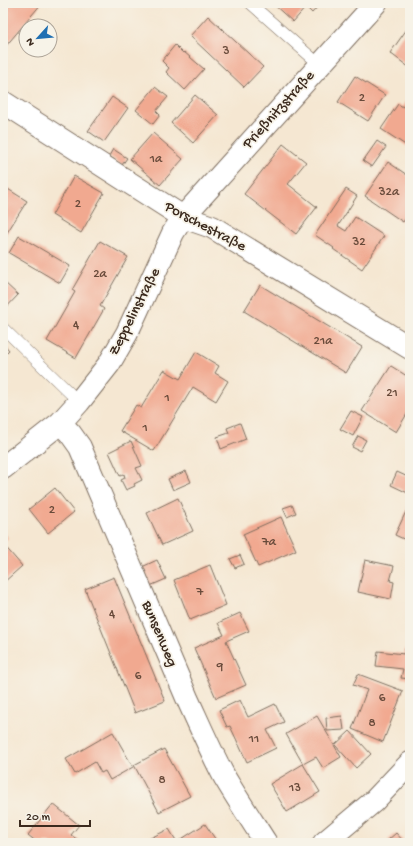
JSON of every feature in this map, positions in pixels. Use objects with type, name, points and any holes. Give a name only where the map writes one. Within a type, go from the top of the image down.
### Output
[{"type":"street","name":"Prießnitzstraße","points":[[183,217],[376,3]]},
{"type":"street","name":"Porschestraße","points":[[3,102],[183,217],[212,227],[410,348]]},
{"type":"street","name":"Zeppelinstraße","points":[[3,468],[60,423],[109,364],[127,333],[173,233],[183,217]]},
{"type":"street","name":"Bunsenweg","points":[[60,423],[70,433],[80,447],[186,698],[224,776],[266,843]]},
{"type":"street","points":[[324,843],[374,801],[410,763]]},
{"type":"lane","points":[[250,3],[320,65]]},
{"type":"lane","points":[[3,328],[79,402]]},
{"type":"building","points":[[3,3],[42,3],[29,18],[18,18],[18,32],[5,47],[3,45]]},
{"type":"building","points":[[272,3],[321,3],[312,13],[306,7],[293,22]]},
{"type":"building","points":[[208,16],[263,67],[244,87],[190,36]]},
{"type":"building","points":[[407,29],[410,32],[410,68],[390,53]]},
{"type":"building","points":[[175,45],[204,69],[185,90],[166,72],[169,68],[162,61]]},
{"type":"building","points":[[355,76],[385,95],[368,121],[338,102]]},
{"type":"building","points":[[155,87],[168,97],[156,111],[160,115],[153,124],[136,110]]},
{"type":"building","points":[[195,95],[218,115],[193,143],[171,123]]},
{"type":"building","points":[[410,96],[410,148],[381,129],[398,104],[403,107]]},
{"type":"building","points":[[112,97],[128,108],[104,142],[88,131]]},
{"type":"building","points":[[153,133],[183,159],[160,185],[130,159]]},
{"type":"building","points":[[377,141],[386,147],[372,167],[363,161]]},
{"type":"building","points":[[283,144],[306,162],[288,184],[317,207],[296,234],[244,194]]},
{"type":"building","points":[[113,149],[127,158],[122,165],[109,156]]},
{"type":"building","points":[[388,162],[410,177],[410,212],[403,222],[365,196]]},
{"type":"building","points":[[74,176],[104,193],[81,233],[52,215]]},
{"type":"building","points":[[3,186],[27,201],[3,239]]},
{"type":"building","points":[[346,189],[357,196],[338,226],[346,231],[355,217],[384,236],[362,269],[315,235]]},
{"type":"building","points":[[19,236],[70,266],[60,283],[9,253]]},
{"type":"building","points":[[100,241],[128,257],[100,306],[104,309],[76,358],[47,341],[75,292],[72,290]]},
{"type":"building","points":[[4,282],[18,295],[3,311],[3,283]]},
{"type":"building","points":[[260,285],[362,347],[346,373],[244,311]]},
{"type":"building","points":[[3,343],[9,350],[3,356]]},
{"type":"building","points":[[196,352],[219,366],[215,373],[228,381],[216,401],[193,387],[154,451],[120,431],[136,405],[141,408],[164,370],[180,379]]},
{"type":"building","points":[[391,366],[410,378],[410,409],[396,432],[362,411]]},
{"type":"building","points":[[351,411],[363,417],[353,436],[340,429]]},
{"type":"building","points":[[240,423],[246,439],[221,449],[217,437],[229,433],[227,428]]},
{"type":"building","points":[[358,436],[366,440],[360,451],[352,447]]},
{"type":"building","points":[[131,441],[142,466],[136,468],[142,480],[134,484],[135,486],[126,490],[121,480],[125,478],[124,474],[120,476],[109,452]]},
{"type":"building","points":[[186,471],[191,482],[173,490],[168,479]]},
{"type":"building","points":[[397,472],[410,478],[410,494],[391,485]]},
{"type":"building","points":[[55,488],[74,512],[48,533],[29,509]]},
{"type":"building","points":[[178,498],[193,531],[162,545],[147,513]]},
{"type":"building","points":[[410,503],[410,542],[395,535]]},
{"type":"building","points":[[292,505],[296,513],[287,517],[283,508]]},
{"type":"building","points":[[281,517],[296,550],[258,567],[243,534]]},
{"type":"building","points":[[3,531],[8,538],[3,542]]},
{"type":"building","points":[[3,544],[22,566],[3,583]]},
{"type":"building","points":[[240,555],[244,564],[235,568],[230,559]]},
{"type":"building","points":[[157,560],[166,579],[150,586],[142,567]]},
{"type":"building","points":[[365,560],[394,566],[390,581],[394,582],[391,599],[358,592]]},
{"type":"building","points":[[210,565],[226,605],[190,620],[174,580]]},
{"type":"building","points":[[114,577],[165,701],[135,713],[85,589]]},
{"type":"building","points":[[240,613],[249,631],[226,641],[246,685],[216,698],[194,648],[224,635],[218,623]]},
{"type":"building","points":[[405,649],[410,649],[410,679],[401,678],[403,669],[376,666],[378,651],[404,654]]},
{"type":"building","points":[[358,674],[403,691],[383,742],[352,729],[367,690],[353,685]]},
{"type":"building","points":[[240,700],[248,717],[275,704],[284,722],[267,730],[276,748],[247,762],[230,726],[227,727],[219,710]]},
{"type":"building","points":[[317,716],[341,757],[323,768],[316,757],[303,764],[286,734]]},
{"type":"building","points":[[342,716],[344,730],[327,731],[326,718]]},
{"type":"building","points":[[350,731],[371,754],[356,768],[335,745]]},
{"type":"building","points":[[113,732],[133,767],[110,780],[105,771],[101,773],[95,762],[75,774],[66,759]]},
{"type":"building","points":[[164,749],[190,796],[159,812],[134,765]]},
{"type":"building","points":[[303,764],[320,792],[287,812],[270,784]]},
{"type":"building","points":[[53,804],[79,825],[71,835],[82,843],[38,843],[28,835]]},
{"type":"building","points":[[205,824],[218,843],[140,843],[169,829],[177,842]]},
{"type":"building","points":[[396,833],[405,843],[390,843],[388,840]]}]
